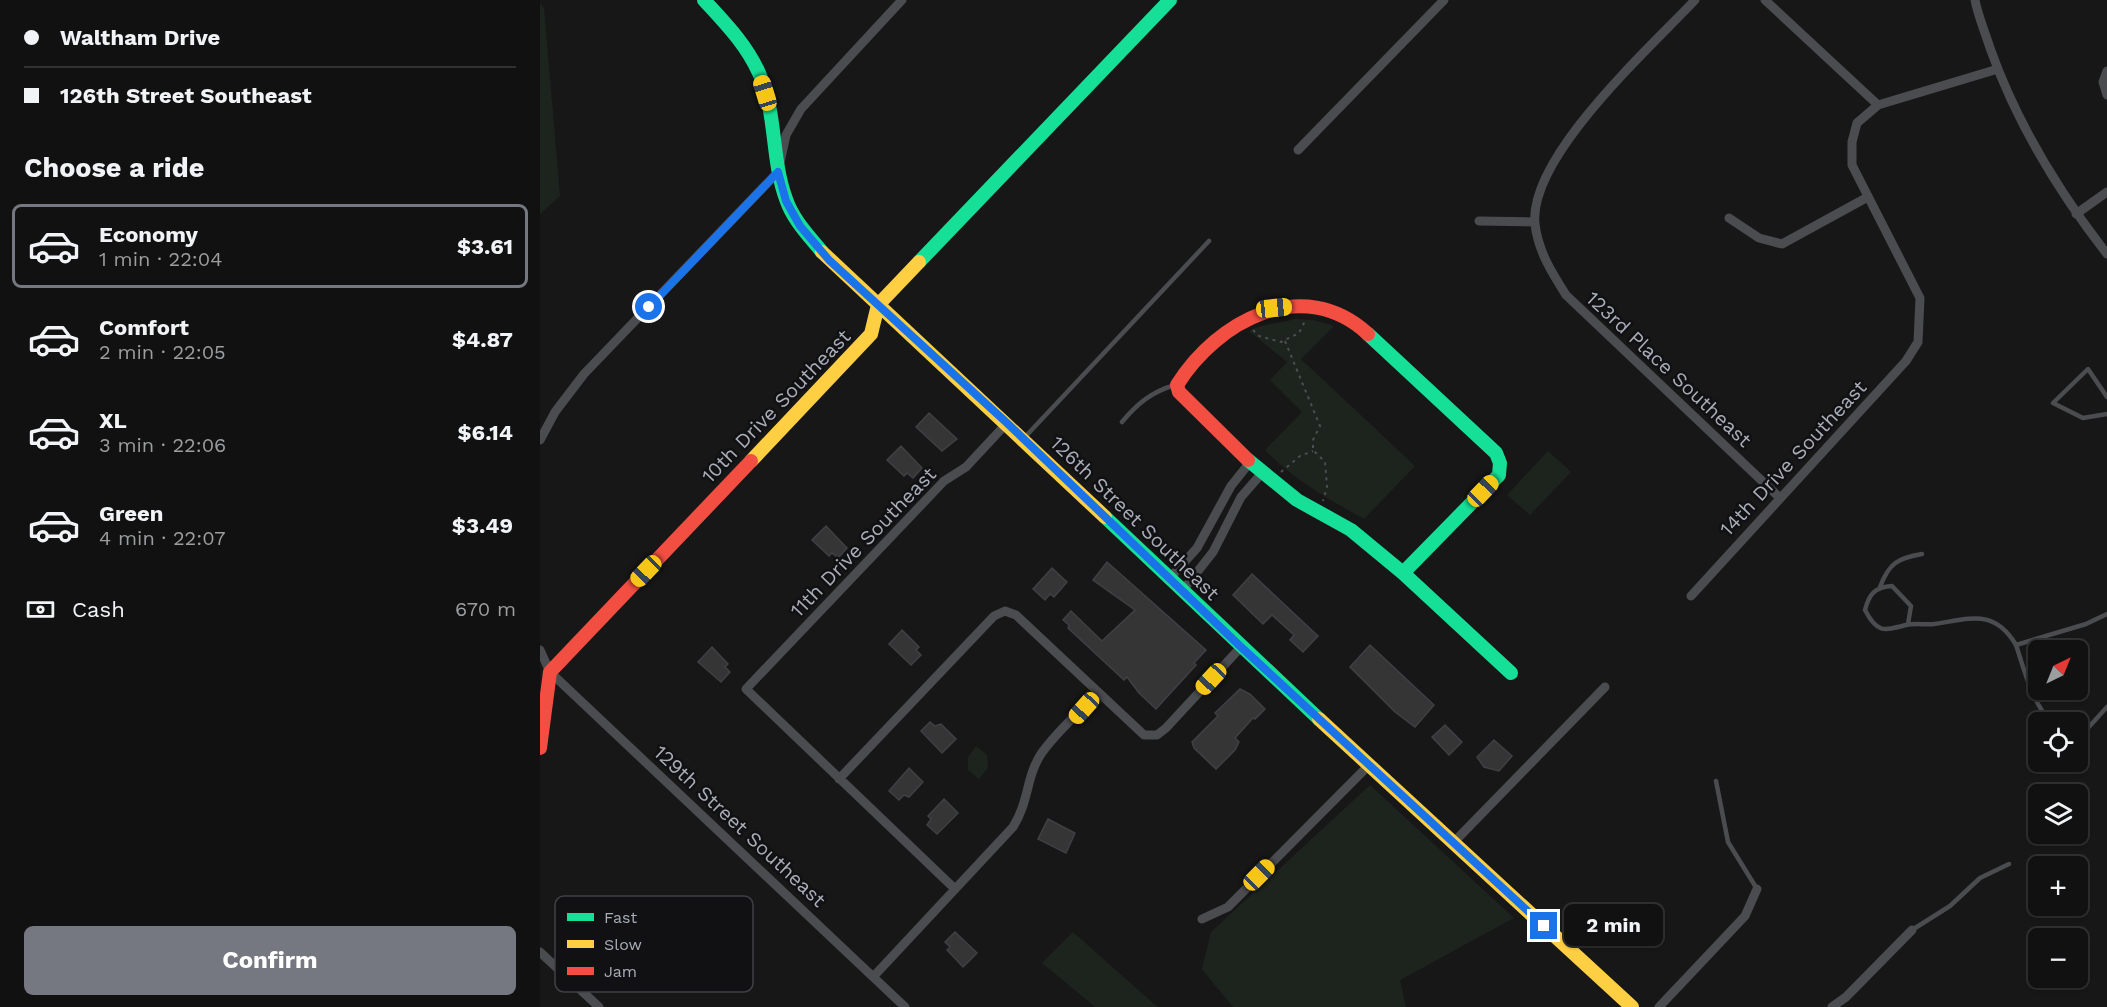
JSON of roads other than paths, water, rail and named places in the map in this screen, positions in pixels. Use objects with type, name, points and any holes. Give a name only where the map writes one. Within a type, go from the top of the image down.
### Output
[{"type":"street","name":"126th Street Southeast","points":[[704,0],[745,46],[760,75],[770,110],[778,172],[786,201],[800,226],[829,260],[1007,423],[1241,647],[1632,1007]]},
{"type":"street","points":[[540,440],[555,412],[585,374],[778,172],[786,135],[801,109],[902,0]]},
{"type":"street","points":[[878,305],[1170,0]]},
{"type":"street","points":[[1298,150],[1444,0]]},
{"type":"street","points":[[1479,221],[1535,222],[1546,179],[1571,135],[1695,0]]},
{"type":"street","points":[[1765,0],[1878,105]]},
{"type":"street","points":[[1975,0],[1998,69],[2031,142],[2076,214],[2107,254]]},
{"type":"street","points":[[1729,218],[1759,238],[1782,244],[1866,198],[1852,165],[1852,142],[1857,123],[1878,105],[1998,69]]},
{"type":"street","points":[[2107,71],[2103,82],[2107,95]]},
{"type":"street","points":[[2076,214],[2107,192]]},
{"type":"street","name":"14th Drive Southeast","points":[[1691,596],[1906,361],[1918,342],[1920,298],[1866,198]]},
{"type":"street","name":"123rd Place Southeast","points":[[1535,222],[1547,264],[1566,296],[1780,498]]},
{"type":"street","name":"10th Drive Southeast","points":[[550,672],[871,334],[878,305]]},
{"type":"street","points":[[1403,573],[1499,475],[1500,463],[1496,453],[1363,330],[1348,319],[1301,305],[1274,308],[1245,318],[1226,330],[1184,373],[1177,385],[1186,400],[1268,477],[1297,500],[1351,530],[1403,573],[1511,673]]},
{"type":"street","name":"11th Drive Southeast","points":[[839,778],[746,689],[944,481],[966,467],[1007,423]]},
{"type":"street","points":[[1170,578],[1197,548],[1227,492],[1251,461]]},
{"type":"street","points":[[1183,590],[1213,552],[1241,497],[1268,477]]},
{"type":"street","points":[[955,889],[839,778],[994,616],[1005,611],[1016,615],[1144,735],[1157,735],[1166,728],[1241,647]]},
{"type":"street","points":[[540,650],[550,672],[543,740],[540,748]]},
{"type":"street","name":"129th Street Southeast","points":[[550,672],[905,1007]]},
{"type":"street","points":[[1454,842],[1605,687]]},
{"type":"street","points":[[873,976],[1013,827],[1024,811],[1032,774],[1041,754],[1098,692]]},
{"type":"street","points":[[1202,920],[1228,907],[1369,765]]},
{"type":"street","points":[[1659,1007],[1746,916],[1757,889]]},
{"type":"street","points":[[1832,1007],[1846,997],[1912,930]]},
{"type":"street","points":[[540,952],[555,966]]},
{"type":"street","points":[[583,992],[599,1007]]},
{"type":"lane","points":[[1023,439],[1209,241]]},
{"type":"lane","points":[[2107,396],[2088,369],[2054,402],[2083,417],[2107,414]]},
{"type":"lane","points":[[1122,422],[1137,404],[1157,391],[1177,385]]},
{"type":"lane","points":[[1922,554],[1901,558],[1886,573],[1880,586],[1869,595],[1865,610],[1872,624],[1882,629],[1893,630],[1908,624],[1930,624],[1983,617],[1997,623],[2016,645],[2042,712]]},
{"type":"lane","points":[[1880,586],[1892,586],[1911,606],[1908,624]]},
{"type":"lane","points":[[2016,645],[2086,624],[2107,614]]},
{"type":"lane","points":[[2088,727],[2107,707]]},
{"type":"lane","points":[[1716,781],[1728,842],[1757,889]]},
{"type":"lane","points":[[1912,930],[1950,906],[1980,878],[2009,864]]}]
